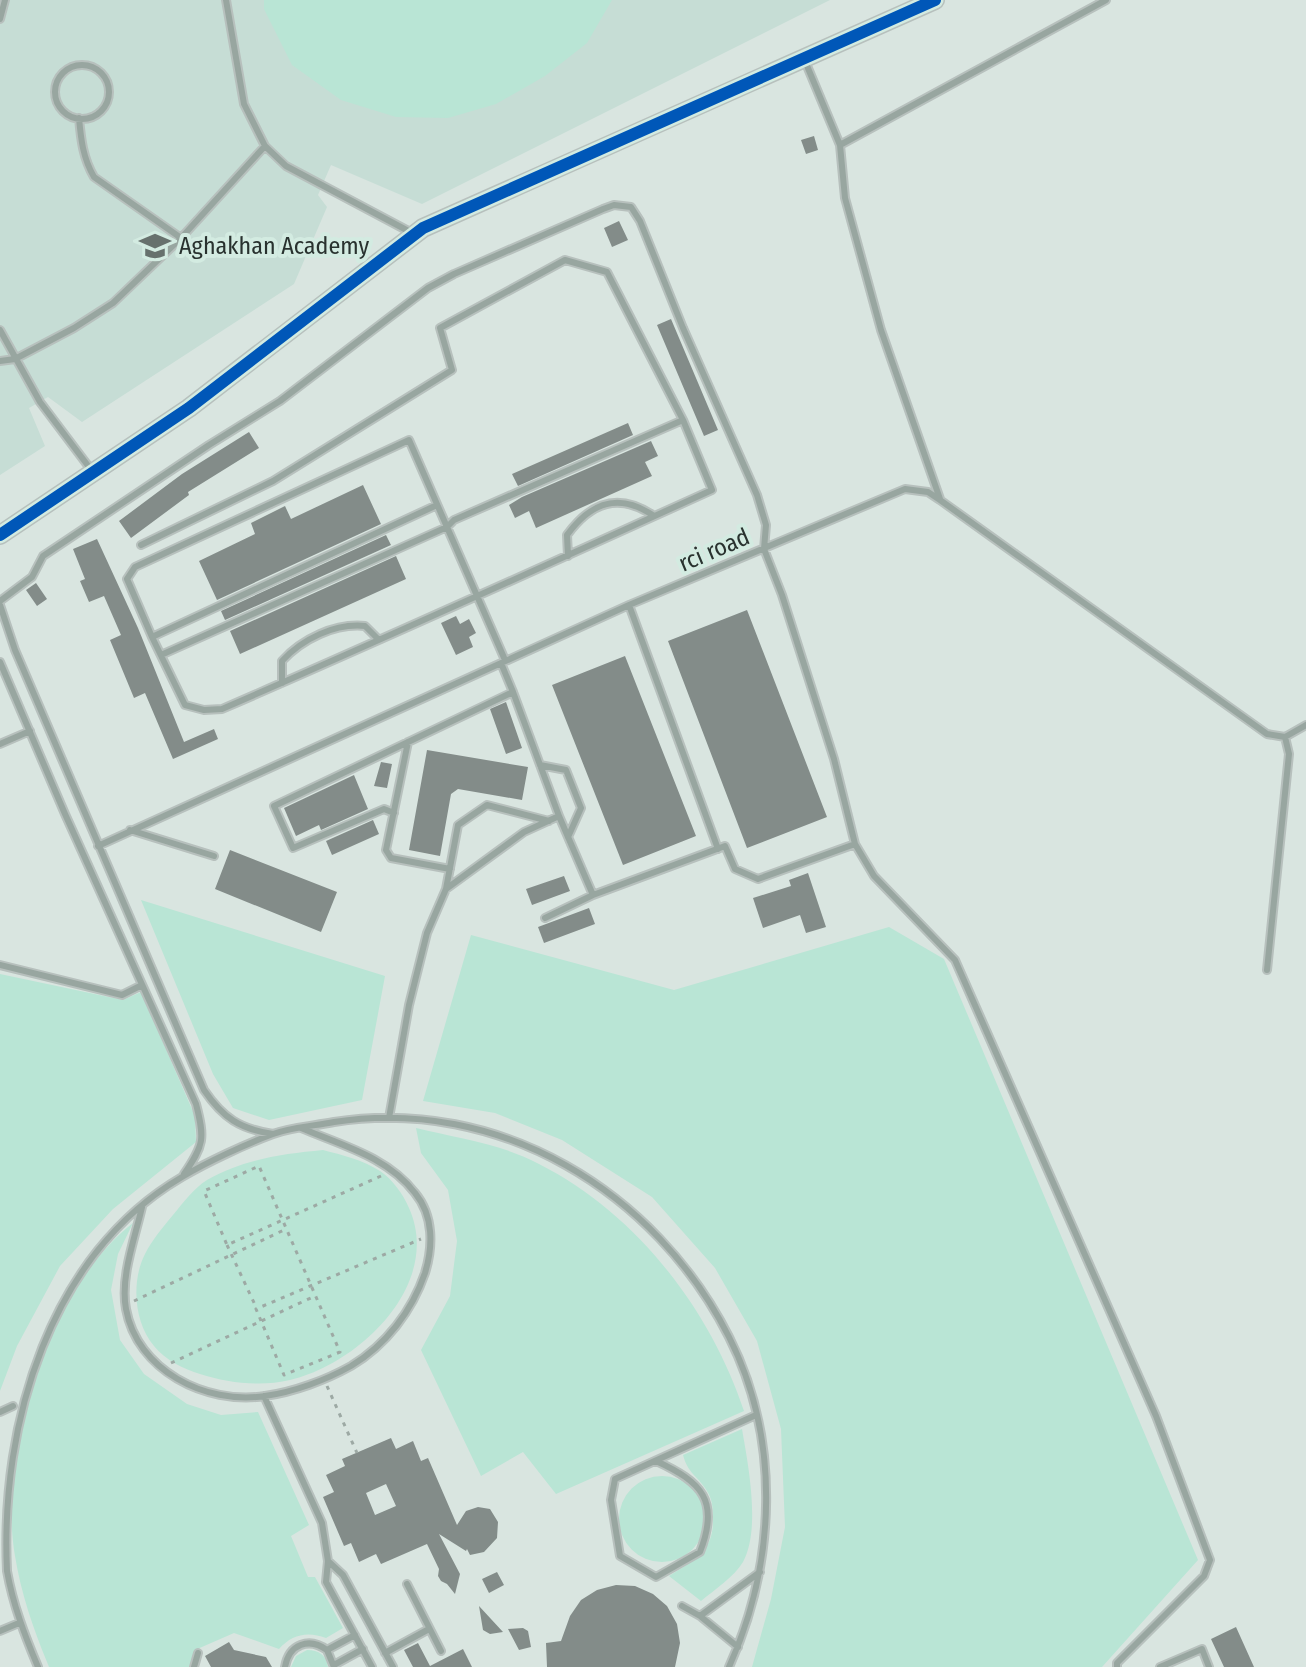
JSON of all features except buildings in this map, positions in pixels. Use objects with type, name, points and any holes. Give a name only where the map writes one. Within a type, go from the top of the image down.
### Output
[{"type":"street","points":[[0,535],[189,408],[414,234],[935,0]]},
{"type":"lane","points":[[0,19],[5,0]]},
{"type":"lane","points":[[226,0],[244,104],[265,146],[286,166],[414,234]]},
{"type":"lane","points":[[840,145],[1106,0]]},
{"type":"lane","points":[[804,57],[840,145],[845,198],[881,330],[940,500]]},
{"type":"lane","points":[[86,65],[102,73],[107,81],[108,100],[97,114],[79,118],[63,110],[56,93],[61,75],[68,69],[86,65]]},
{"type":"lane","points":[[79,118],[81,145],[94,177],[181,238]]},
{"type":"lane","points":[[0,361],[15,359],[113,303],[181,238],[265,146]]},
{"type":"lane","points":[[274,1134],[256,1131],[232,1121],[218,1111],[204,1090],[15,650],[0,603],[32,577],[43,556],[280,401],[428,288],[513,247],[614,205],[631,207],[640,221],[683,328],[757,495],[766,525],[764,549],[782,595],[834,759],[855,844],[874,876],[955,960],[1156,1416],[1210,1560],[1204,1576],[1117,1663],[1117,1667]]},
{"type":"lane","points":[[141,545],[273,481],[452,370],[440,328],[565,260],[607,272],[683,420],[712,490],[568,556],[476,596],[378,639],[222,709],[204,710],[185,705],[127,579],[135,567],[409,440],[447,527],[476,596],[503,661],[559,816],[593,895]]},
{"type":"lane","points":[[0,330],[40,402],[93,473]]},
{"type":"lane","points":[[161,655],[447,527],[454,520],[683,420]]},
{"type":"lane","name":"rci road","points":[[98,846],[629,605],[905,489],[928,492],[1267,734],[1285,737]]},
{"type":"lane","points":[[568,556],[567,535],[586,514],[602,505],[629,503],[654,516]]},
{"type":"lane","points":[[152,637],[437,505]]},
{"type":"lane","points":[[629,605],[718,849]]},
{"type":"lane","points":[[282,683],[282,661],[301,644],[344,625],[365,626],[378,639]]},
{"type":"lane","points":[[0,662],[196,1104],[202,1128],[200,1151],[182,1177]]},
{"type":"lane","points":[[394,813],[384,809],[293,848],[274,806],[513,692]]},
{"type":"lane","points":[[1267,970],[1289,754],[1285,737],[1306,725]]},
{"type":"lane","points":[[0,744],[30,731]]},
{"type":"lane","points":[[408,742],[386,850],[391,858],[450,869]]},
{"type":"lane","points":[[540,765],[566,770],[581,808],[568,837]]},
{"type":"lane","points":[[389,1118],[409,1005],[427,933],[446,889],[458,825],[487,805],[549,821]]},
{"type":"lane","points":[[446,889],[524,832],[559,816]]},
{"type":"lane","points":[[129,830],[214,856]]},
{"type":"lane","points":[[545,918],[593,895],[725,846],[735,869],[758,879],[855,844]]},
{"type":"lane","points":[[0,965],[122,995],[142,985]]},
{"type":"lane","points":[[29,1360],[50,1316],[76,1275],[107,1238],[142,1205],[182,1177],[274,1134],[348,1120],[389,1118],[443,1123],[490,1133],[557,1160],[619,1199],[655,1231],[687,1267],[714,1307],[736,1351],[756,1415],[767,1493],[760,1572],[729,1667]]},
{"type":"lane","points":[[142,1205],[127,1272],[125,1305],[133,1335],[145,1354],[169,1375],[196,1389],[237,1396],[264,1396],[324,1379],[353,1365],[386,1338],[417,1298],[431,1252],[431,1234],[418,1196],[394,1170],[301,1128]]},
{"type":"lane","points":[[11,1420],[17,1394]]},
{"type":"lane","points":[[264,1396],[322,1523],[328,1561],[326,1582],[372,1667]]},
{"type":"lane","points":[[0,1412],[13,1406]]},
{"type":"lane","points":[[656,1461],[679,1471],[695,1485],[706,1501],[710,1520],[700,1552],[656,1577],[620,1556],[611,1500],[615,1479],[756,1415]]},
{"type":"lane","points":[[3,1460],[1,1515],[6,1570],[19,1623],[38,1667]]},
{"type":"lane","points":[[328,1561],[343,1575],[393,1667]]},
{"type":"lane","points":[[700,1616],[760,1572]]},
{"type":"lane","points":[[407,1584],[441,1651]]},
{"type":"lane","points":[[682,1606],[700,1616],[738,1647]]},
{"type":"lane","points":[[0,1631],[19,1623]]},
{"type":"lane","points":[[385,1653],[429,1629]]},
{"type":"lane","points":[[327,1650],[355,1635]]},
{"type":"lane","points":[[285,1667],[291,1652],[304,1643],[313,1643],[327,1650],[334,1666],[363,1649]]},
{"type":"lane","points":[[1160,1667],[1202,1649],[1209,1667]]},
{"type":"lane","points":[[194,1667],[198,1653]]},
{"type":"path","points":[[259,1166],[283,1220],[340,1352],[284,1375],[204,1191],[259,1166]]},
{"type":"path","points":[[227,1245],[394,1170]]},
{"type":"path","points":[[125,1305],[286,1229]]},
{"type":"path","points":[[256,1309],[431,1234]]},
{"type":"path","points":[[161,1368],[315,1296]]},
{"type":"path","points":[[324,1379],[357,1453]]},
{"type":"shaded area","name":"Aghakhan Academy","points":[[0,0],[830,0],[422,204],[331,165],[318,195],[327,207],[294,284],[82,422],[48,397],[29,408],[45,446],[0,475]]},
{"type":"green space","points":[[264,0],[612,0],[587,43],[545,76],[496,104],[448,118],[396,117],[341,100],[292,65],[264,9]]},
{"type":"green space","points":[[141,900],[385,976],[362,1100],[269,1120],[233,1108],[213,1074]]},
{"type":"green space","points":[[889,927],[944,959],[1198,1560],[1102,1667],[752,1667],[771,1599],[785,1527],[781,1429],[757,1341],[715,1268],[652,1197],[562,1140],[495,1113],[423,1101],[471,935],[674,990]]},
{"type":"green space","points":[[0,974],[123,1000],[141,992],[195,1116],[196,1142],[113,1209],[60,1266],[17,1346],[0,1391]]},
{"type":"green space","points":[[416,1128],[479,1142],[525,1157],[574,1184],[607,1209],[638,1237],[690,1301],[711,1336],[744,1411],[556,1494],[523,1452],[481,1476],[421,1350],[450,1296],[457,1241],[448,1190],[421,1153]]},
{"type":"green space","points":[[323,1150],[360,1161],[380,1171],[397,1188],[409,1208],[416,1237],[414,1265],[404,1292],[388,1316],[367,1339],[342,1357],[316,1371],[279,1382],[256,1384],[222,1380],[200,1374],[164,1356],[147,1337],[142,1326],[136,1289],[145,1254],[162,1229],[198,1187],[221,1173],[264,1159]]},
{"type":"green space","points":[[133,1223],[118,1254],[111,1290],[120,1340],[144,1374],[187,1404],[221,1415],[258,1412],[309,1525],[291,1536],[308,1577],[315,1577],[343,1628],[326,1638],[301,1635],[279,1649],[234,1633],[195,1650],[189,1667],[49,1667],[24,1597],[12,1536],[13,1464],[20,1416],[32,1375],[69,1301],[97,1258]]},
{"type":"green space","points":[[742,1429],[752,1496],[748,1548],[743,1562],[734,1573],[701,1601],[669,1576],[700,1554],[710,1541],[712,1532],[710,1498],[683,1455]]},
{"type":"green space","points":[[662,1476],[679,1479],[693,1488],[702,1502],[705,1519],[702,1536],[693,1550],[679,1559],[662,1562],[645,1559],[631,1550],[622,1536],[619,1519],[622,1502],[631,1488],[645,1479]]},
{"type":"green space","points":[[307,1650],[321,1654],[328,1667],[291,1667],[296,1656]]},
{"type":"cycle path","points":[[0,535],[189,408],[423,228],[935,0]]},
{"type":"place","name":"Aghakhan Academy","points":[[155,246]]}]
